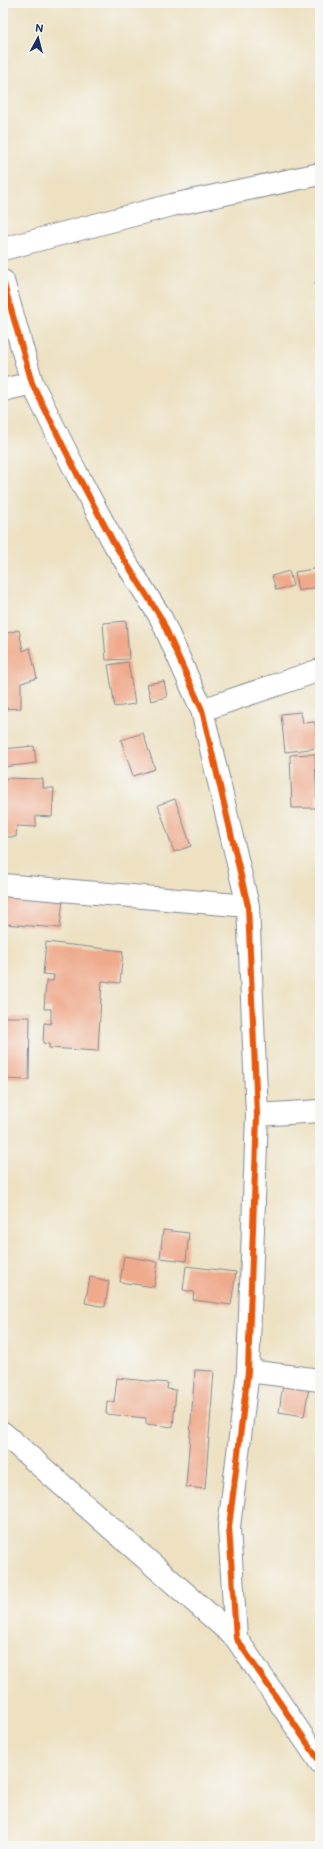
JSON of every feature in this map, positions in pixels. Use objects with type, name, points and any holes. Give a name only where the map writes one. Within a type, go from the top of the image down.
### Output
[{"type":"street","points":[[3,249],[172,205],[320,174]]},
{"type":"street","points":[[3,281],[32,383],[77,474],[115,545],[161,618],[202,710],[248,906],[257,1115],[248,1371],[229,1527],[236,1638]]},
{"type":"street","points":[[3,390],[32,383]]},
{"type":"street","points":[[202,710],[320,670]]},
{"type":"street","points":[[3,885],[248,906]]},
{"type":"street","points":[[257,1115],[320,1110]]},
{"type":"street","points":[[248,1371],[320,1380]]},
{"type":"street","points":[[3,1434],[236,1638],[320,1762]]},
{"type":"building","points":[[320,268],[319,304],[315,282],[318,282],[316,269]]},
{"type":"building","points":[[320,568],[320,596],[318,587],[298,591],[295,572]]},
{"type":"building","points":[[289,571],[293,586],[276,590],[272,576]]},
{"type":"building","points":[[126,621],[129,659],[106,660],[103,623]]},
{"type":"building","points":[[19,630],[23,651],[30,648],[37,678],[21,683],[21,708],[3,709],[3,634]]},
{"type":"building","points":[[128,662],[135,704],[115,707],[108,665]]},
{"type":"building","points":[[164,681],[167,697],[151,701],[147,684]]},
{"type":"building","points":[[301,712],[303,723],[315,722],[318,748],[285,752],[281,714]]},
{"type":"building","points":[[143,733],[155,769],[133,776],[121,740]]},
{"type":"building","points":[[34,746],[36,763],[3,767],[3,749]]},
{"type":"building","points":[[315,754],[317,808],[292,808],[290,755]]},
{"type":"building","points":[[3,778],[43,779],[43,788],[54,788],[52,817],[36,816],[36,827],[17,826],[16,837],[3,837]]},
{"type":"building","points":[[175,799],[191,846],[174,852],[158,805]]},
{"type":"building","points":[[3,893],[63,898],[60,928],[3,924]]},
{"type":"building","points":[[46,942],[123,951],[120,983],[102,981],[98,1051],[49,1048],[49,1044],[43,1043],[44,1023],[51,1024],[51,1009],[44,1009],[46,981],[53,981],[54,975],[43,974]]},
{"type":"building","points":[[3,1017],[30,1017],[29,1080],[3,1079]]},
{"type":"building","points":[[163,1230],[189,1233],[186,1261],[160,1258]]},
{"type":"building","points":[[124,1256],[158,1262],[154,1287],[120,1282]]},
{"type":"building","points":[[186,1266],[236,1272],[231,1305],[193,1300],[194,1292],[183,1290]]},
{"type":"building","points":[[90,1277],[109,1281],[105,1307],[85,1303]]},
{"type":"building","points":[[195,1370],[214,1371],[205,1489],[186,1487]]},
{"type":"building","points":[[117,1378],[168,1383],[167,1389],[176,1390],[173,1427],[146,1424],[146,1418],[106,1414],[107,1401],[114,1402]]},
{"type":"building","points":[[283,1384],[309,1388],[304,1416],[279,1412]]},
{"type":"cycle path","points":[[3,281],[32,383],[77,474],[115,545],[161,618],[202,710],[248,906],[257,1115],[248,1371],[229,1527],[236,1638],[320,1762]]}]
